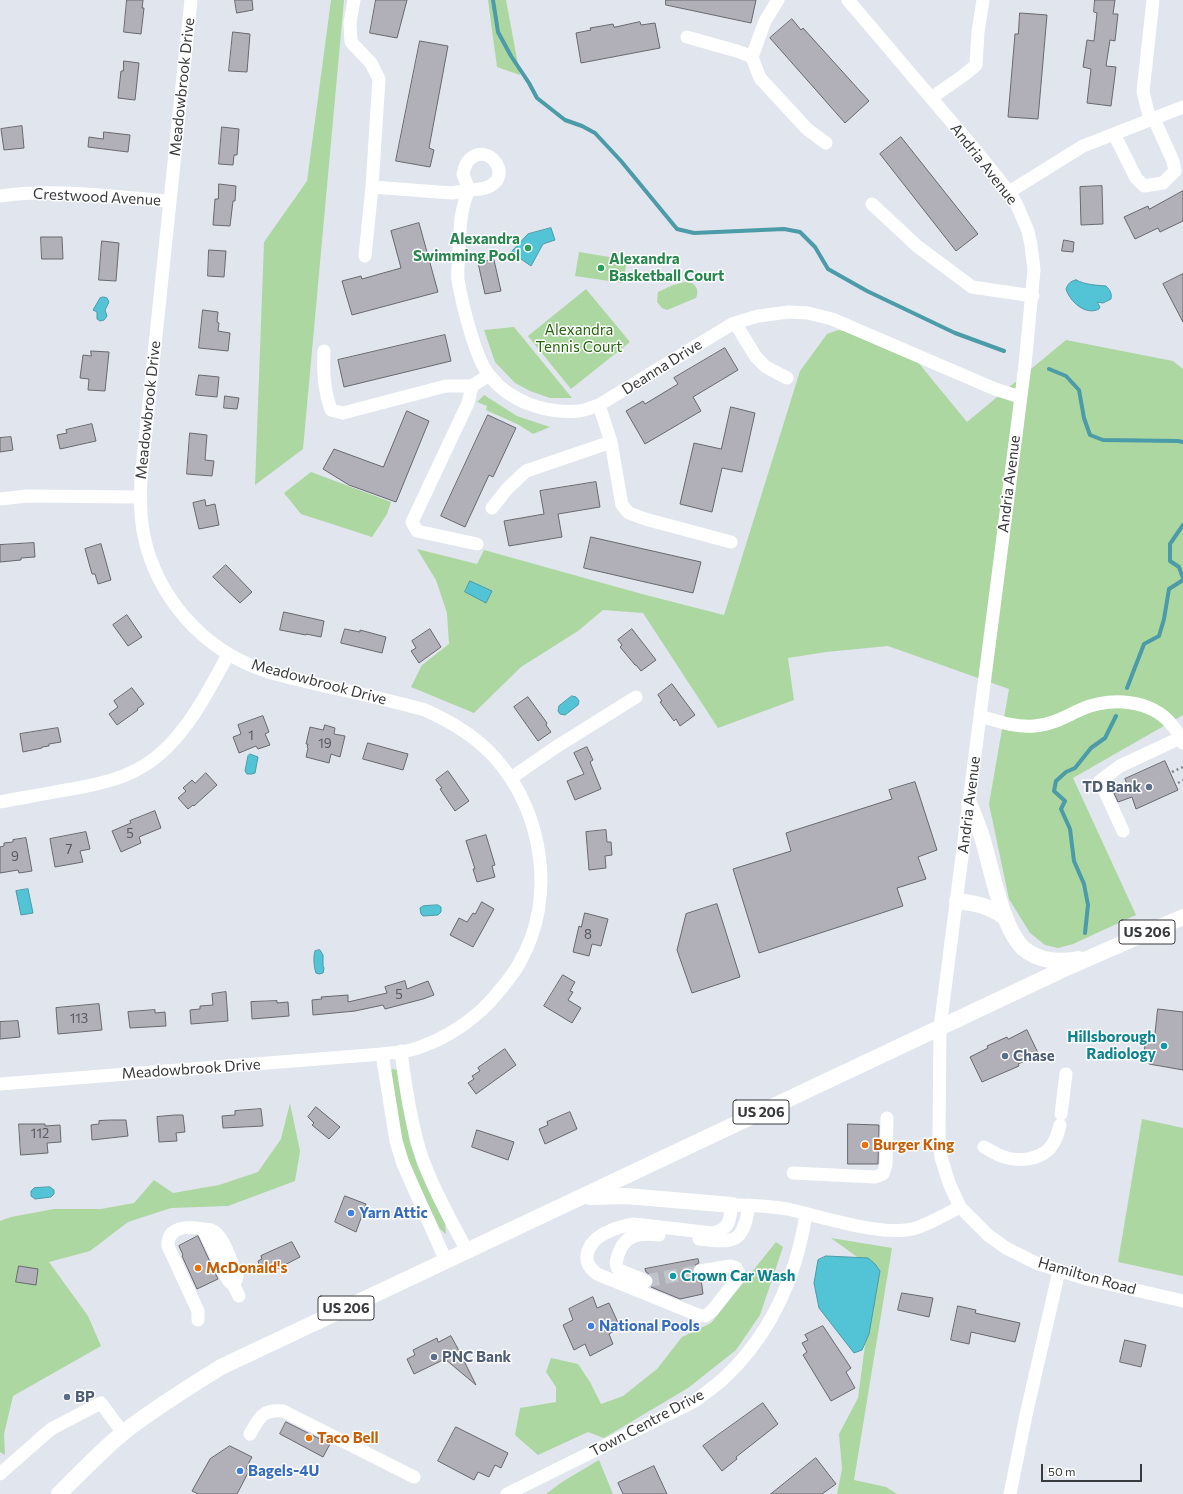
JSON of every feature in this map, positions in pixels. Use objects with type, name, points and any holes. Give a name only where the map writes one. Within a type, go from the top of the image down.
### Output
[{"type":"main road","points":[[969,803],[981,834],[1004,917]]},
{"type":"main road","points":[[957,901],[974,903],[996,910],[1004,917],[1023,947],[1040,957],[1046,959],[1072,960],[1095,955]]},
{"type":"main road","name":"US 206","points":[[60,1494],[84,1468],[123,1433],[179,1393],[221,1367],[1095,955],[1183,917]]},
{"type":"main road","points":[[582,1198],[626,1196],[732,1205]]},
{"type":"street","name":"Meadowbrook Drive","points":[[0,1084],[382,1054],[410,1050],[434,1041],[462,1026],[480,1012],[510,977],[522,960],[531,940],[536,920],[541,884],[538,844],[533,824],[526,806],[511,778],[496,759],[479,742],[444,718],[425,710],[262,670],[228,655],[197,630],[182,615],[169,596],[149,556],[142,523],[140,496],[143,453],[191,0]]},
{"type":"street","points":[[354,0],[350,23],[351,42],[371,63],[379,79],[372,187],[365,256]]},
{"type":"street","points":[[778,0],[765,20],[752,57],[760,78],[807,129],[826,143]]},
{"type":"street","name":"Andria Avenue","points":[[848,0],[1009,192],[1028,231],[1032,245],[1034,270],[1033,296],[940,1028]]},
{"type":"street","points":[[931,98],[976,65],[978,32],[984,0]]},
{"type":"street","points":[[1114,134],[1136,178],[1144,186],[1163,183],[1175,171],[1173,161],[1152,119],[1144,92],[1153,0]]},
{"type":"street","points":[[687,37],[740,52],[752,57]]},
{"type":"street","points":[[1009,192],[1083,146],[1183,107]]},
{"type":"street","name":"Deanna Drive","points":[[372,187],[452,193],[469,190],[463,202],[460,231],[458,278],[464,307],[473,339],[489,375],[511,395],[528,404],[554,411],[580,411],[599,405],[735,323],[758,316],[789,312],[808,313],[832,319],[995,389],[1020,397]]},
{"type":"street","name":"Crestwood Avenue","points":[[0,196],[61,192],[170,202]]},
{"type":"street","points":[[872,204],[917,246],[972,287],[1033,296]]},
{"type":"street","points":[[735,323],[756,357],[766,367],[788,378]]},
{"type":"street","points":[[324,351],[323,373],[327,397],[331,410],[343,413],[446,386],[472,386],[489,375]]},
{"type":"street","points":[[472,386],[468,402],[412,522],[417,531],[477,544]]},
{"type":"street","points":[[599,405],[611,442],[622,505],[629,513],[645,519],[731,542]]},
{"type":"street","points":[[492,508],[507,489],[526,471],[611,442]]},
{"type":"street","points":[[0,499],[27,496],[140,496]]},
{"type":"street","points":[[0,802],[98,785],[116,780],[151,761],[168,747],[180,733],[228,655]]},
{"type":"street","points":[[511,778],[556,747],[636,697]]},
{"type":"street","points":[[980,716],[1019,726],[1033,726],[1061,719],[1082,709],[1100,703],[1116,701],[1133,703],[1149,708],[1164,717],[1172,725],[1182,741],[1120,766],[1100,781],[1123,831]]},
{"type":"street","name":"Hamilton Road","points":[[940,1028],[939,1136],[941,1157],[949,1183],[960,1207],[988,1235],[1006,1248],[1036,1263],[1059,1271],[1183,1301]]},
{"type":"street","points":[[401,1051],[410,1109],[419,1150],[467,1251]]},
{"type":"street","points":[[382,1054],[392,1121],[400,1156],[446,1261]]},
{"type":"street","points":[[984,1147],[1003,1157],[1015,1160],[1028,1159],[1041,1155],[1050,1148],[1056,1138],[1061,1120],[1066,1074]]},
{"type":"street","points":[[793,1173],[875,1177],[883,1174],[886,1165],[886,1118]]},
{"type":"street","points":[[700,1271],[730,1266],[736,1268],[739,1273],[737,1279],[712,1311],[705,1316],[698,1315],[597,1274],[591,1270],[588,1264],[586,1259],[587,1251],[594,1240],[623,1226],[634,1224],[712,1233],[722,1230],[727,1226],[732,1205],[749,1205],[786,1209],[883,1230],[916,1228],[960,1207]]},
{"type":"street","points":[[646,1281],[618,1270],[616,1266],[616,1260],[621,1246],[626,1240],[634,1236],[647,1234],[728,1242],[735,1240],[738,1237],[747,1223],[749,1205]]},
{"type":"street","name":"Town Centre Drive","points":[[507,1494],[695,1400],[722,1380],[747,1354],[772,1318],[785,1292],[796,1261],[806,1214]]},
{"type":"street","points":[[198,1320],[198,1311],[168,1246],[168,1239],[171,1233],[180,1229],[203,1229],[228,1280],[236,1291]]},
{"type":"street","points":[[1010,1494],[1026,1415],[1059,1271]]},
{"type":"street","points":[[0,1474],[51,1429],[101,1403],[123,1433]]},
{"type":"street","points":[[250,1434],[262,1414],[268,1411],[282,1411],[414,1477]]},
{"type":"path","points":[[1172,772],[1183,767]]},
{"type":"path","points":[[1178,783],[1183,780]]},
{"type":"green space","points":[[331,0],[344,0],[303,449],[255,485],[264,242],[307,181]]},
{"type":"green space","points":[[488,0],[506,0],[520,75],[497,67]]},
{"type":"green space","name":"Alexandra Basketball Court","points":[[579,252],[627,260],[623,283],[575,276]]},
{"type":"green space","points":[[684,282],[692,283],[695,286],[697,289],[696,298],[667,310],[662,308],[657,302],[658,292]]},
{"type":"green space","name":"Alexandra Tennis Court","points":[[586,289],[630,342],[571,389],[528,336]]},
{"type":"green space","points":[[514,327],[572,398],[550,398],[530,391],[515,383],[495,362],[484,330]]},
{"type":"green space","points":[[838,330],[856,333],[912,355],[967,422],[1066,340],[1173,361],[1183,369],[1183,715],[1073,778],[1136,915],[1073,944],[1058,948],[1045,945],[1030,933],[1009,899],[989,804],[1009,689],[888,646],[826,652],[788,658],[794,700],[718,728],[643,613],[603,610],[578,631],[521,667],[474,713],[411,687],[422,665],[449,644],[447,613],[436,580],[417,549],[477,564],[484,550],[724,615],[800,371],[827,334]]},
{"type":"green space","points":[[484,395],[517,416],[550,427],[533,434],[519,425],[486,410],[487,406],[477,402]]},
{"type":"green space","points":[[311,472],[391,502],[387,514],[372,537],[301,514],[284,493]]},
{"type":"green space","points":[[391,1070],[397,1070],[410,1143],[418,1167],[445,1224],[446,1234],[440,1229],[421,1190],[405,1151],[400,1130]]},
{"type":"green space","points":[[290,1103],[300,1151],[295,1181],[228,1206],[171,1208],[128,1222],[90,1251],[49,1262],[88,1316],[101,1346],[13,1396],[4,1434],[5,1455],[0,1452],[0,1221],[11,1217],[54,1209],[101,1209],[134,1203],[154,1180],[173,1193],[219,1185],[258,1172],[281,1139]]},
{"type":"green space","points":[[1142,1119],[1183,1128],[1183,1276],[1118,1262]]},
{"type":"green space","points":[[831,1238],[892,1248],[854,1480],[886,1487],[897,1494],[837,1494],[842,1469],[839,1434],[858,1398],[875,1270]]},
{"type":"green space","points":[[776,1242],[783,1247],[760,1315],[736,1350],[688,1388],[604,1438],[588,1432],[538,1455],[515,1435],[520,1408],[556,1402],[556,1387],[546,1372],[551,1358],[578,1364],[590,1382],[601,1404],[623,1396],[657,1369],[682,1337],[711,1323]]},
{"type":"green space","points":[[599,1460],[613,1494],[546,1494],[562,1482]]},
{"type":"water","name":"Alexandra Swimming Pool","points":[[551,228],[555,240],[543,244],[531,266],[511,252],[528,234]]},
{"type":"water","points":[[1076,280],[1087,284],[1106,286],[1109,289],[1111,299],[1103,303],[1097,302],[1100,307],[1094,311],[1084,309],[1071,299],[1066,289],[1072,281]]},
{"type":"water","points":[[100,298],[107,298],[109,302],[105,310],[107,316],[104,320],[100,321],[97,319],[97,312],[93,310]]},
{"type":"water","points":[[470,581],[492,591],[486,603],[465,592]]},
{"type":"water","points":[[572,696],[576,697],[579,701],[578,705],[565,715],[560,714],[558,711],[559,706]]},
{"type":"water","points":[[250,754],[258,757],[255,773],[247,774],[245,771],[248,756]]},
{"type":"water","points":[[28,889],[33,913],[21,915],[16,891]]},
{"type":"water","points":[[438,905],[441,907],[441,912],[438,915],[423,916],[421,914],[420,908],[423,906]]},
{"type":"water","points":[[320,950],[323,955],[324,968],[323,973],[319,974],[315,971],[314,957],[315,951]]},
{"type":"water","points":[[50,1187],[54,1190],[54,1194],[51,1197],[35,1199],[31,1196],[31,1191],[34,1188]]},
{"type":"water","points":[[826,1256],[868,1258],[880,1271],[869,1334],[862,1350],[854,1353],[819,1308],[814,1283],[818,1260]]},
{"type":"building","points":[[127,0],[143,0],[142,8],[144,8],[141,34],[124,32]]},
{"type":"building","points":[[235,0],[252,0],[253,10],[237,13]]},
{"type":"building","points":[[376,0],[407,0],[397,38],[370,33]]},
{"type":"building","points":[[666,0],[756,0],[751,23],[666,5]]},
{"type":"building","points":[[1095,0],[1115,0],[1113,14],[1118,14],[1115,41],[1110,40],[1106,66],[1116,67],[1111,106],[1087,103],[1091,69],[1083,67],[1087,40],[1094,41],[1097,13],[1094,12]]},
{"type":"building","points":[[1020,13],[1047,15],[1038,119],[1008,117],[1015,34],[1018,34]]},
{"type":"building","points":[[792,19],[801,30],[803,28],[869,101],[845,123],[770,38]]},
{"type":"building","points":[[640,22],[641,25],[655,23],[660,48],[581,63],[576,33],[591,30],[590,28],[613,24],[614,27]]},
{"type":"building","points":[[233,32],[250,34],[247,72],[229,71]]},
{"type":"building","points":[[420,41],[448,46],[429,148],[434,150],[430,167],[396,161]]},
{"type":"building","points":[[124,61],[139,63],[135,100],[118,98],[121,71],[123,71]]},
{"type":"building","points":[[22,126],[24,148],[4,150],[1,129]]},
{"type":"building","points":[[222,127],[239,129],[237,155],[234,155],[233,165],[219,164]]},
{"type":"building","points":[[104,132],[130,135],[128,152],[88,147],[89,137],[103,139]]},
{"type":"building","points":[[901,137],[978,234],[956,251],[880,154]]},
{"type":"building","points":[[219,184],[236,186],[235,201],[233,201],[230,226],[213,225],[215,199],[218,199]]},
{"type":"building","points":[[1102,186],[1103,224],[1081,225],[1080,187]]},
{"type":"building","points":[[1183,191],[1183,221],[1160,232],[1158,228],[1135,239],[1124,217],[1148,206],[1149,209]]},
{"type":"building","points":[[419,223],[438,292],[352,315],[342,281],[361,276],[362,279],[401,268],[391,231]]},
{"type":"building","points":[[41,237],[62,237],[63,259],[42,259]]},
{"type":"building","points":[[1064,240],[1074,242],[1073,252],[1062,251]]},
{"type":"building","points":[[102,241],[119,243],[116,281],[99,280]]},
{"type":"building","points":[[209,250],[226,251],[224,277],[208,276]]},
{"type":"building","points":[[494,260],[501,291],[485,294],[478,263]]},
{"type":"building","points":[[1183,274],[1183,322],[1163,284]]},
{"type":"building","points":[[203,310],[218,312],[218,331],[230,333],[228,351],[199,348]]},
{"type":"building","points":[[445,335],[451,361],[344,387],[338,360]]},
{"type":"building","points":[[725,348],[738,370],[693,397],[701,411],[645,444],[626,411],[643,401],[645,404],[678,384],[674,378]]},
{"type":"building","points":[[91,351],[109,352],[105,391],[88,390],[89,379],[80,378],[83,355],[91,356]]},
{"type":"building","points":[[199,375],[219,377],[217,397],[196,395]]},
{"type":"building","points":[[225,396],[239,398],[237,409],[224,408]]},
{"type":"building","points":[[731,407],[755,413],[742,472],[722,468],[712,512],[680,504],[694,443],[721,449]]},
{"type":"building","points":[[407,411],[429,421],[396,502],[349,485],[323,469],[334,449],[383,467]]},
{"type":"building","points":[[488,415],[516,428],[493,477],[489,475],[465,527],[441,516]]},
{"type":"building","points":[[92,424],[96,441],[60,449],[57,435],[67,433],[66,430]]},
{"type":"building","points":[[190,433],[207,435],[205,460],[214,461],[212,476],[187,474]]},
{"type":"building","points":[[11,437],[13,450],[0,452],[0,438]]},
{"type":"building","points":[[596,482],[600,507],[558,514],[562,537],[509,546],[504,521],[544,514],[540,491]]},
{"type":"building","points":[[205,500],[206,506],[215,504],[219,525],[199,529],[193,503]]},
{"type":"building","points":[[591,537],[701,562],[693,593],[584,568]]},
{"type":"building","points":[[34,543],[35,557],[0,562],[0,545]]},
{"type":"building","points":[[101,544],[111,580],[98,584],[95,574],[92,574],[85,549]]},
{"type":"building","points":[[226,565],[252,592],[240,603],[213,577]]},
{"type":"building","points":[[284,612],[324,621],[321,637],[280,630]]},
{"type":"building","points":[[127,615],[142,637],[128,646],[113,625]]},
{"type":"building","points":[[345,629],[360,632],[360,630],[386,637],[382,653],[341,643]]},
{"type":"building","points":[[430,629],[441,647],[419,663],[411,651],[416,648],[412,641]]},
{"type":"building","points":[[632,629],[656,660],[641,671],[620,647],[622,645],[618,640]]},
{"type":"building","points":[[672,684],[695,715],[680,726],[676,719],[674,721],[660,702],[662,701],[658,695]]},
{"type":"building","points":[[132,688],[144,704],[117,725],[109,714],[118,707],[114,701]]},
{"type":"building","points":[[528,697],[547,723],[546,725],[551,732],[538,741],[514,707]]},
{"type":"building","points":[[263,716],[269,732],[265,734],[270,745],[258,749],[256,746],[239,753],[233,737],[241,734],[238,725]]},
{"type":"building","points":[[325,725],[335,728],[334,734],[345,736],[340,757],[331,754],[329,763],[306,757],[308,744],[306,744],[310,727],[323,730]]},
{"type":"building","points":[[58,728],[61,742],[23,752],[20,734]]},
{"type":"building","points":[[368,743],[408,754],[403,770],[363,759]]},
{"type":"building","points":[[587,747],[593,760],[590,762],[601,789],[575,800],[567,781],[584,774],[574,753]]},
{"type":"building","name":"TD Bank","points":[[1165,761],[1178,790],[1136,809],[1132,797],[1118,802],[1113,791],[1127,784],[1125,779]]},
{"type":"building","points":[[448,771],[469,801],[455,811],[440,789],[442,788],[436,780]]},
{"type":"building","points":[[206,773],[217,785],[194,806],[193,805],[188,809],[178,798],[186,791],[183,788],[192,780],[195,783]]},
{"type":"building","points":[[915,782],[937,850],[918,857],[926,879],[897,888],[903,906],[759,953],[733,869],[791,851],[786,833],[892,799],[889,790]]},
{"type":"building","points":[[155,811],[161,828],[139,837],[141,843],[121,852],[112,831],[131,823],[130,821]]},
{"type":"building","points":[[606,830],[607,842],[611,842],[612,855],[605,856],[606,868],[589,870],[586,832]]},
{"type":"building","points":[[86,832],[90,849],[80,851],[83,862],[55,867],[50,839]]},
{"type":"building","points":[[486,835],[495,865],[492,866],[495,877],[477,882],[473,869],[475,869],[466,841]]},
{"type":"building","points":[[26,838],[32,871],[19,873],[18,870],[0,873],[0,847],[4,846],[4,843]]},
{"type":"building","points":[[482,902],[494,909],[473,947],[450,935],[459,918],[467,922],[473,913],[475,914]]},
{"type":"building","points":[[717,904],[740,977],[692,993],[677,950],[686,914]]},
{"type":"building","points":[[585,913],[608,919],[601,946],[592,944],[589,956],[573,952],[579,926],[581,927]]},
{"type":"building","points":[[563,975],[575,982],[570,991],[573,992],[568,1000],[581,1008],[572,1023],[544,1006]]},
{"type":"building","points":[[405,981],[407,989],[428,981],[434,995],[385,1009],[383,1005],[355,1011],[313,1015],[312,1000],[322,999],[321,997],[348,995],[348,1002],[387,993],[385,987]]},
{"type":"building","points":[[226,992],[228,1021],[191,1024],[190,1010],[200,1009],[200,1006],[213,1005],[212,994]]},
{"type":"building","points":[[277,1001],[277,1003],[288,1002],[289,1016],[252,1019],[251,1002]]},
{"type":"building","points":[[99,1004],[102,1030],[58,1034],[56,1008]]},
{"type":"building","name":"Hillsborough Radiology","points":[[1158,1009],[1183,1012],[1183,1070],[1149,1064],[1150,1053],[1144,1053],[1146,1038],[1154,1039]]},
{"type":"building","points":[[155,1010],[155,1013],[165,1012],[166,1026],[130,1028],[128,1012]]},
{"type":"building","points":[[18,1021],[20,1037],[0,1039],[0,1022]]},
{"type":"building","name":"Chase","points":[[1027,1030],[1039,1055],[1018,1064],[1019,1066],[982,1082],[970,1057],[988,1048],[987,1046],[1007,1037],[1008,1039]]},
{"type":"building","points":[[505,1049],[516,1065],[476,1094],[468,1083],[474,1079],[472,1076],[480,1071],[478,1068]]},
{"type":"building","points":[[316,1107],[340,1127],[329,1139],[312,1125],[314,1123],[308,1117]]},
{"type":"building","points":[[261,1109],[263,1126],[223,1128],[222,1116],[235,1115],[235,1111]]},
{"type":"building","points":[[570,1112],[577,1129],[545,1144],[539,1129],[548,1125],[547,1122]]},
{"type":"building","points":[[183,1115],[185,1132],[176,1133],[177,1141],[159,1142],[157,1117]]},
{"type":"building","points":[[126,1120],[128,1136],[92,1140],[91,1125],[99,1124],[99,1121]]},
{"type":"building","points":[[19,1124],[45,1124],[45,1126],[60,1125],[61,1142],[47,1143],[48,1153],[21,1155]]},
{"type":"building","name":"Burger King","points":[[848,1124],[879,1125],[878,1164],[848,1164]]},
{"type":"building","points":[[477,1130],[514,1142],[508,1160],[472,1147]]},
{"type":"building","name":"Yarn Attic","points":[[345,1196],[366,1204],[356,1232],[335,1222]]},
{"type":"building","name":"McDonald's","points":[[198,1236],[218,1279],[197,1289],[179,1246]]},
{"type":"building","points":[[292,1242],[300,1257],[269,1273],[268,1271],[262,1273],[258,1261],[262,1259],[261,1256]]},
{"type":"building","name":"Crown Car Wash","points":[[698,1259],[699,1263],[695,1265],[692,1272],[694,1276],[701,1279],[703,1294],[680,1299],[651,1287],[654,1284],[654,1280],[645,1269]]},
{"type":"building","points":[[19,1266],[38,1269],[36,1285],[16,1282]]},
{"type":"building","points":[[902,1293],[933,1298],[929,1317],[898,1310]]},
{"type":"building","name":"National Pools","points":[[593,1297],[597,1308],[609,1303],[620,1327],[609,1334],[613,1344],[590,1356],[585,1344],[574,1350],[563,1325],[573,1320],[569,1309]]},
{"type":"building","points":[[958,1306],[976,1310],[975,1313],[1020,1323],[1015,1342],[971,1332],[969,1344],[951,1340]]},
{"type":"building","points":[[823,1326],[851,1368],[846,1372],[855,1388],[831,1401],[803,1355],[807,1352],[802,1343],[808,1340],[805,1335]]},
{"type":"building","name":"PNC Bank","points":[[451,1336],[476,1385],[445,1359],[414,1374],[407,1359],[415,1355],[413,1350],[437,1338],[438,1342]]},
{"type":"building","points":[[1125,1340],[1146,1345],[1141,1367],[1120,1362]]},
{"type":"building","points":[[763,1403],[778,1424],[736,1457],[737,1459],[722,1471],[703,1446]]},
{"type":"building","name":"Taco Bell","points":[[286,1422],[330,1444],[323,1457],[280,1434]]},
{"type":"building","points":[[456,1427],[508,1453],[501,1468],[495,1465],[489,1477],[478,1472],[474,1480],[438,1461]]},
{"type":"building","points":[[230,1446],[252,1457],[246,1468],[249,1471],[237,1494],[198,1494],[192,1491],[210,1459]]},
{"type":"building","points":[[816,1458],[836,1484],[822,1494],[771,1494]]},
{"type":"building","points":[[654,1466],[667,1494],[623,1494],[618,1483]]},
{"type":"waterway","points":[[493,0],[498,32],[537,98],[565,120],[582,126],[595,133],[621,161],[677,229],[694,233],[784,229],[800,232],[815,247],[828,269],[867,291],[955,333],[1004,351]]},
{"type":"waterway","points":[[1049,369],[1066,376],[1079,390],[1084,418],[1090,435],[1103,440],[1183,442]]},
{"type":"waterway","points":[[1183,525],[1170,544],[1170,561],[1179,567],[1183,578]]},
{"type":"waterway","points":[[1127,688],[1144,644],[1159,636],[1164,619],[1169,589],[1183,580]]},
{"type":"waterway","points":[[1085,933],[1088,905],[1084,884],[1074,861],[1070,829],[1061,809],[1065,801],[1054,791],[1056,781],[1066,772],[1075,768],[1091,748],[1105,738],[1116,716]]},
{"type":"tunnel","points":[[646,1281],[700,1271]]},
{"type":"place","name":"Alexandra Swimming Pool","points":[[528,248]]},
{"type":"place","name":"Alexandra Basketball Court","points":[[601,268]]},
{"type":"place","name":"TD Bank","points":[[1149,787]]},
{"type":"place","name":"Hillsborough Radiology","points":[[1164,1046]]},
{"type":"place","name":"Chase","points":[[1005,1056]]},
{"type":"place","name":"Burger King","points":[[865,1145]]},
{"type":"place","name":"Yarn Attic","points":[[351,1213]]},
{"type":"place","name":"McDonald's","points":[[198,1268]]},
{"type":"place","name":"Crown Car Wash","points":[[673,1276]]},
{"type":"place","name":"National Pools","points":[[591,1326]]},
{"type":"place","name":"PNC Bank","points":[[434,1357]]},
{"type":"place","name":"BP","points":[[67,1397]]},
{"type":"place","name":"Taco Bell","points":[[309,1438]]},
{"type":"place","name":"Bagels-4U","points":[[240,1471]]}]
